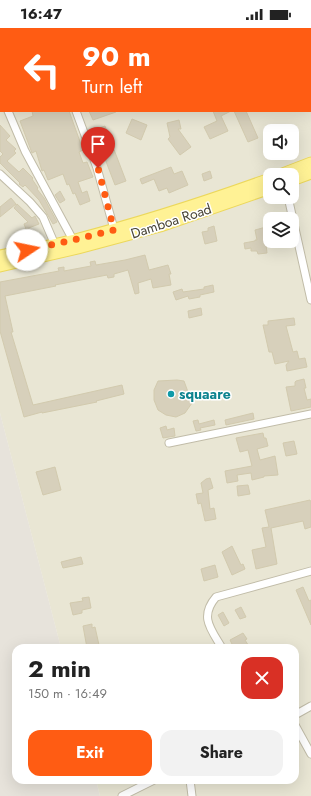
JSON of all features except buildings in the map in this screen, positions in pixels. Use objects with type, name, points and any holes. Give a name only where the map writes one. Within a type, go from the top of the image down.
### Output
[{"type":"main road","points":[[298,168],[311,163]]},
{"type":"main road","points":[[299,177],[311,173]]},
{"type":"main road","name":"Damboa Road","points":[[0,256],[55,245],[114,230],[263,181]]},
{"type":"main road","name":"Damboa Road","points":[[0,266],[78,248],[160,226],[263,190]]},
{"type":"street","points":[[8,112],[25,151],[73,240]]},
{"type":"street","points":[[76,112],[98,168],[114,230]]},
{"type":"street","points":[[0,174],[30,202],[43,217],[55,245]]},
{"type":"street","points":[[290,204],[311,300]]},
{"type":"street","points":[[169,443],[311,414]]},
{"type":"street","points":[[220,644],[210,628],[207,616],[209,605],[216,597],[311,571]]},
{"type":"street","points":[[299,713],[311,706]]},
{"type":"street","points":[[299,732],[311,754]]},
{"type":"street","points":[[122,796],[146,784]]},
{"type":"street","points":[[190,784],[192,796]]},
{"type":"shaded area","points":[[0,112],[311,112],[311,796],[100,796],[97,784],[299,784],[299,644],[60,644],[0,413]]},
{"type":"shaded area","points":[[0,413],[60,644],[12,644],[12,784],[97,784],[100,796],[0,796]]},
{"type":"place","name":"squaare","points":[[171,394]]},
{"type":"route","points":[[27,250],[55,245],[114,230],[98,168]]}]
